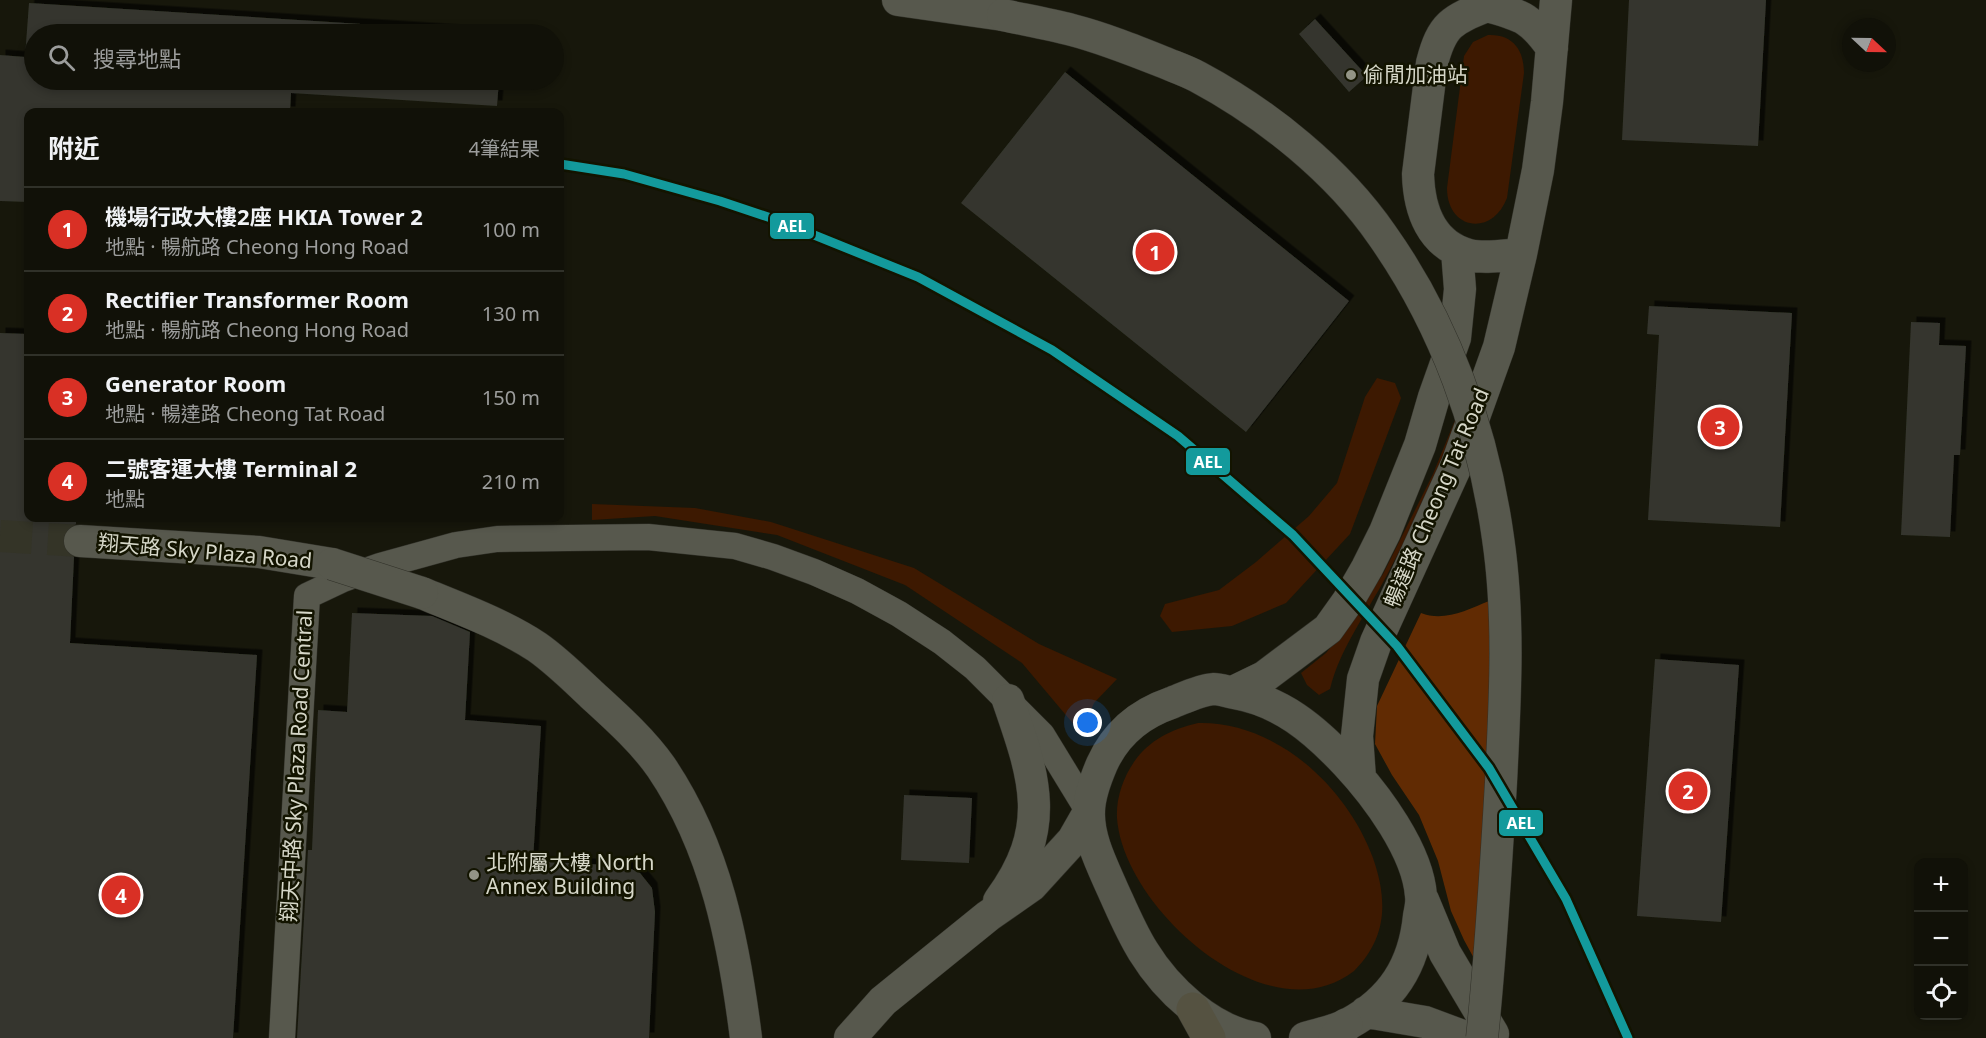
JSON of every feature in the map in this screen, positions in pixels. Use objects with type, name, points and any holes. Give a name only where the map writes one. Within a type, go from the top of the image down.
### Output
[{"type":"main road","points":[[1193,1008],[1209,1038]]},
{"type":"street","points":[[898,0],[1003,15],[1072,30],[1135,51],[1196,76],[1245,104],[1282,132],[1318,164],[1353,198],[1382,235],[1412,284],[1439,334],[1464,396],[1485,462],[1498,539],[1504,608],[1506,683],[1493,936],[1482,1038]]},
{"type":"street","name":"暢達路 Cheong Tat Road","points":[[1360,778],[1357,736],[1363,680],[1377,642],[1456,464],[1499,346],[1538,171],[1556,0]]},
{"type":"street","points":[[1521,254],[1471,256],[1457,251],[1443,241],[1430,227],[1422,210],[1418,174],[1432,63],[1436,47],[1444,32],[1456,18],[1488,3],[1529,20],[1539,29],[1552,48]]},
{"type":"street","name":"暢達路 Cheong Tat Road","points":[[1233,692],[1264,677],[1328,629],[1367,568],[1420,445],[1455,338],[1460,289],[1457,251]]},
{"type":"street","name":"翔天中路 Sky Plaza Road Central","points":[[282,1038],[307,596],[343,579],[456,545],[497,539],[648,537],[735,546],[814,572],[857,591],[899,614],[942,642],[975,668],[1042,735],[1089,812]]},
{"type":"street","name":"翔天路 Sky Plaza Road","points":[[80,541],[259,552],[332,564],[422,593],[490,621],[537,648],[625,725],[661,767],[695,828],[720,894],[737,971],[746,1038]]},
{"type":"street","points":[[850,1038],[883,1001],[988,916],[1031,886],[1058,859],[1073,840],[1089,812],[1097,776],[1109,749],[1129,724],[1151,710],[1214,689],[1256,697],[1281,708],[1324,739],[1360,778],[1380,803],[1400,836],[1414,868],[1421,896],[1445,953],[1495,1038]]},
{"type":"street","points":[[988,916],[1014,882],[1031,839],[1035,817],[1034,790],[1028,757],[1008,700]]},
{"type":"street","points":[[1089,812],[1093,843],[1144,953],[1193,1008],[1216,1025],[1239,1035],[1255,1038]]},
{"type":"street","points":[[1349,1025],[1392,989],[1408,965],[1418,933],[1421,896]]},
{"type":"street","points":[[1305,1038],[1349,1025],[1425,1022],[1468,1038]]},
{"type":"shaded area","points":[[1488,35],[1504,37],[1515,45],[1522,57],[1524,73],[1507,198],[1491,219],[1481,223],[1471,223],[1462,220],[1454,213],[1449,202],[1447,188],[1464,56],[1473,42]]},
{"type":"shaded area","points":[[1377,378],[1395,383],[1401,398],[1350,534],[1286,603],[1232,626],[1172,632],[1160,616],[1165,604],[1219,590],[1256,562],[1309,516],[1337,483],[1365,397]]},
{"type":"shaded area","points":[[1455,420],[1459,422],[1416,518],[1347,645],[1330,689],[1319,695],[1307,685],[1301,673],[1326,653],[1383,574],[1433,474]]},
{"type":"shaded area","points":[[592,504],[695,508],[771,522],[914,568],[1039,644],[1117,679],[1094,703],[1081,733],[1022,663],[905,585],[777,535],[655,516],[592,520]]},
{"type":"shaded area","points":[[1489,601],[1492,684],[1482,973],[1451,911],[1438,861],[1419,815],[1392,775],[1375,744],[1377,706],[1421,613],[1447,616]]},
{"type":"shaded area","points":[[1198,723],[1227,725],[1255,733],[1281,746],[1305,763],[1346,807],[1373,858],[1381,889],[1382,904],[1382,918],[1373,945],[1354,971],[1319,987],[1282,988],[1243,976],[1206,953],[1172,924],[1144,889],[1125,853],[1117,818],[1121,789],[1130,768],[1147,747],[1170,732]]},
{"type":"building","points":[[1629,0],[1766,0],[1758,146],[1622,140]]},
{"type":"building","points":[[29,3],[361,24],[27,24]]},
{"type":"building","points":[[1315,19],[1367,76],[1349,92],[1299,34]]},
{"type":"building","points":[[0,55],[24,57],[24,90],[498,90],[497,106],[291,93],[290,108],[24,108],[24,202],[0,201]]},
{"type":"building","points":[[1065,72],[1349,301],[1246,432],[961,203]]},
{"type":"building","points":[[1649,306],[1792,313],[1780,527],[1648,520],[1659,335],[1647,334]]},
{"type":"building","points":[[1911,322],[1940,323],[1939,345],[1966,346],[1960,455],[1954,455],[1950,537],[1901,535]]},
{"type":"building","points":[[0,333],[24,334],[24,522],[76,522],[65,531],[62,540],[64,550],[74,557],[70,643],[257,655],[233,1038],[0,1038]]},
{"type":"building","name":"北附屬大樓 North Annex Building","points":[[352,613],[432,616],[470,632],[465,720],[541,726],[533,861],[625,866],[640,873],[652,888],[655,912],[649,1038],[297,1038],[308,850],[312,850],[318,710],[347,712]]},
{"type":"building","points":[[1655,659],[1739,665],[1721,922],[1637,916]]},
{"type":"building","points":[[904,795],[972,798],[969,863],[901,860]]},
{"type":"tunnel","points":[[0,536],[80,541]]},
{"type":"transit line","name":"AEL","points":[[564,165],[624,174],[720,201],[777,220],[918,277],[1052,350],[1178,436],[1293,535],[1397,646],[1489,768],[1566,899],[1628,1038]]},
{"type":"place","name":"偷閒加油站","points":[[1351,75]]},
{"type":"place","name":"機場行政大樓2座 HKIA Tower 2","points":[[1155,252]]},
{"type":"place","name":"Generator Room","points":[[1720,427]]},
{"type":"place","name":"Rectifier Transformer Room","points":[[1688,791]]},
{"type":"place","name":"北附屬大樓 North Annex Building","points":[[474,875]]},
{"type":"place","name":"二號客運大樓 Terminal 2","points":[[121,895]]}]
